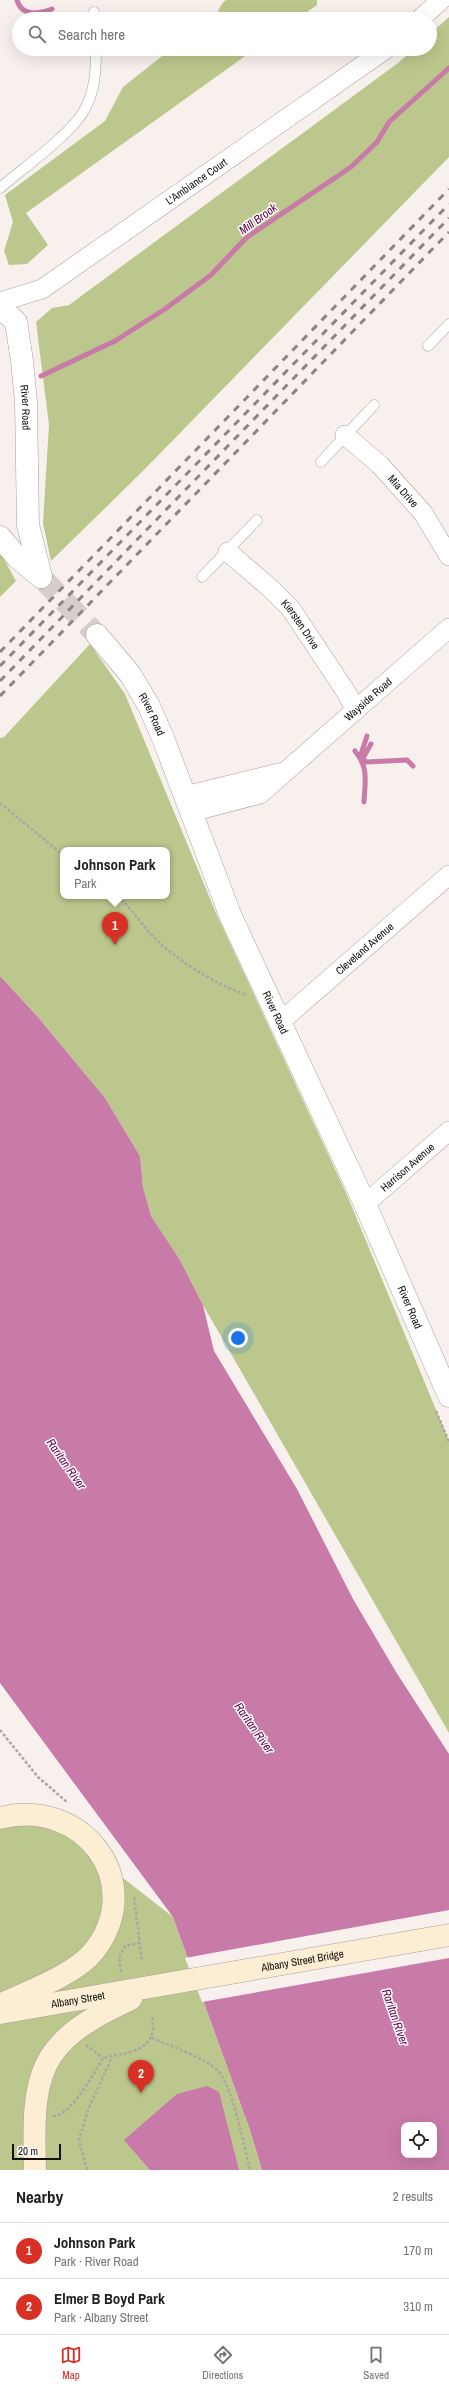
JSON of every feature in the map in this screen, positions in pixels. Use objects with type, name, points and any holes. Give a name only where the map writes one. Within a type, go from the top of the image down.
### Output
[{"type":"main road","points":[[0,1818],[12,1815],[40,1814],[54,1817],[78,1829],[98,1851],[105,1862],[110,1874],[112,1898],[105,1932],[94,1952],[74,1968],[0,2005]]},
{"type":"main road","name":"Albany Street Bridge","points":[[156,1987],[449,1935]]},
{"type":"main road","points":[[35,2170],[34,2118],[37,2092],[43,2071],[56,2049],[81,2025],[156,1987]]},
{"type":"main road","name":"Albany Street","points":[[0,2013],[156,1987]]},
{"type":"street","points":[[428,12],[441,0]]},
{"type":"street","name":"L'Ambiance Court","points":[[0,302],[42,289],[376,56]]},
{"type":"street","name":"River Road","points":[[0,307],[16,322],[22,361],[26,402],[28,525],[41,577],[17,557],[0,537]]},
{"type":"street","name":"Mia Drive","points":[[345,435],[380,465],[423,513],[449,556]]},
{"type":"street","name":"Kiersten Drive","points":[[228,552],[270,588],[291,609],[348,695],[355,711]]},
{"type":"street","name":"Wayside Road","points":[[188,804],[260,794],[449,628]]},
{"type":"street","name":"River Road","points":[[97,635],[130,674],[149,706],[231,917],[365,1204],[449,1396]]},
{"type":"street","name":"Cleveland Avenue","points":[[280,1022],[449,875]]},
{"type":"street","name":"Harrison Avenue","points":[[365,1204],[449,1131]]},
{"type":"lane","points":[[0,188],[74,125],[85,109],[95,76],[96,56]]},
{"type":"lane","points":[[428,346],[449,324]]},
{"type":"lane","points":[[321,462],[374,405]]},
{"type":"lane","points":[[202,577],[228,552],[257,520]]},
{"type":"path","points":[[0,803],[60,853]]},
{"type":"path","points":[[121,899],[131,908],[162,945],[206,976],[250,996]]},
{"type":"path","points":[[121,1972],[119,1958],[125,1946],[139,1943],[142,1961]]},
{"type":"path","points":[[48,2116],[58,2116],[68,2109],[103,2058],[133,2051],[146,2045],[152,2038],[152,2016]]},
{"type":"path","points":[[152,2038],[204,2062],[217,2070],[226,2083],[250,2170]]},
{"type":"path","points":[[88,2046],[103,2058]]},
{"type":"path","points":[[87,2170],[79,2140],[88,2110],[112,2056]]},
{"type":"green space","points":[[226,0],[317,0],[317,5],[307,12],[218,12],[223,2]]},
{"type":"green space","points":[[449,17],[449,157],[143,471],[51,561],[43,523],[49,425],[36,322],[52,308],[69,305],[406,56],[437,56],[437,28]]},
{"type":"green space","points":[[162,56],[245,56],[26,213],[48,245],[27,264],[9,265],[4,251],[13,222],[5,195],[105,121],[123,87]]},
{"type":"green space","points":[[0,552],[16,581],[0,597]]},
{"type":"green space","points":[[90,644],[125,694],[216,913],[347,1195],[449,1441],[449,1733],[203,1305],[180,1260],[151,1216],[143,1187],[140,1156],[105,1098],[37,1016],[0,976],[0,738],[4,737]]},
{"type":"green space","points":[[14,1824],[46,1824],[68,1835],[173,1917],[250,2130],[262,2170],[0,2170],[0,1828]]},
{"type":"water","name":"Raritan River","points":[[0,976],[37,1016],[105,1098],[140,1156],[143,1187],[151,1216],[180,1260],[203,1305],[214,1351],[297,1489],[353,1599],[396,1672],[449,1754],[449,2170],[262,2170],[250,2130],[173,1917],[0,1683]]},
{"type":"water","points":[[207,2086],[219,2092],[239,2170],[150,2170],[124,2140],[177,2094]]},
{"type":"pier","points":[[449,1910],[449,1958],[202,2002],[185,1958]]},
{"type":"waterway","points":[[17,0],[19,5],[27,12]]},
{"type":"waterway","points":[[41,12],[52,9]]},
{"type":"waterway","name":"Mill Brook","points":[[41,376],[115,341],[165,309],[211,275],[246,238],[351,167],[377,142],[389,122],[449,68]]},
{"type":"waterway","points":[[360,757],[367,736]]},
{"type":"waterway","points":[[360,757],[363,758],[371,744]]},
{"type":"waterway","points":[[355,751],[364,769],[364,802]]},
{"type":"waterway","points":[[362,759],[367,762],[407,760],[413,766]]},
{"type":"tunnel","points":[[41,577],[97,635]]},
{"type":"railway","points":[[0,652],[449,189]]},
{"type":"railway","points":[[0,666],[449,204]]},
{"type":"railway","points":[[0,681],[449,218]]},
{"type":"railway","points":[[0,696],[449,232]]},
{"type":"place","name":"Johnson Park","points":[[115,945]]},
{"type":"place","name":"Elmer B Boyd Park","points":[[141,2093]]}]
